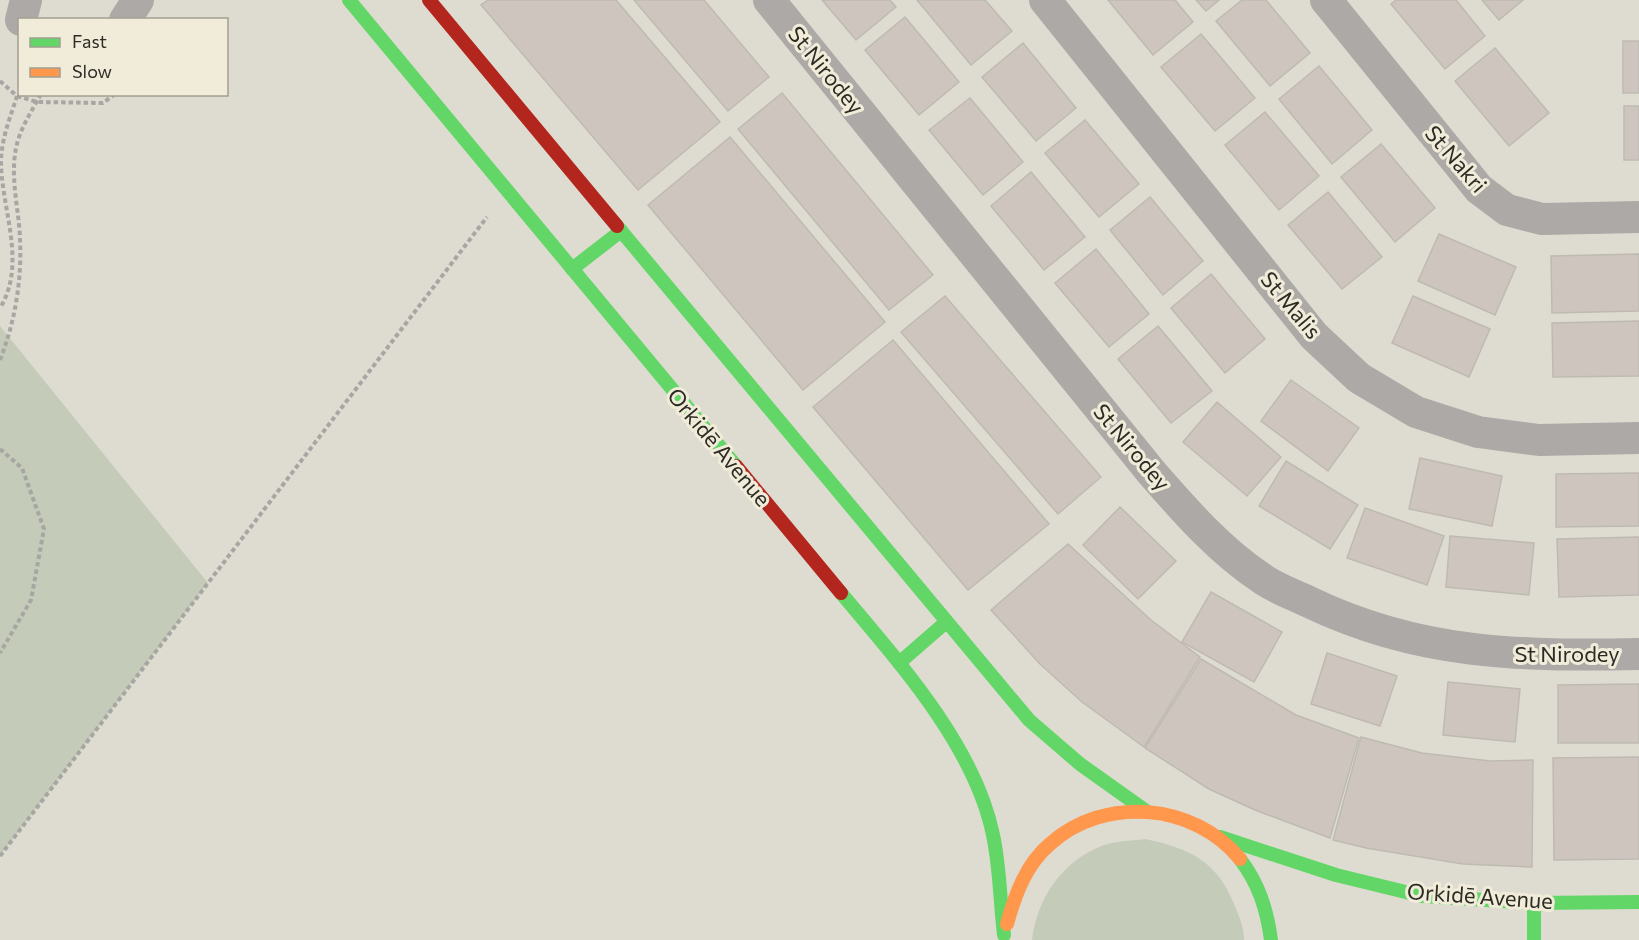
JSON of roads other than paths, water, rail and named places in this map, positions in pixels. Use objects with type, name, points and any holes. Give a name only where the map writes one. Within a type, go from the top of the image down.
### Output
[{"type":"street","points":[[112,0],[116,18]]},
{"type":"street","points":[[126,18],[138,0]]},
{"type":"street","name":"Orkidē Avenue","points":[[349,0],[917,684],[971,771],[993,834],[1005,938]]},
{"type":"street","points":[[429,0],[945,623],[1029,720],[1080,764],[1146,810]]},
{"type":"street","name":"St Nirodey","points":[[769,0],[1152,473],[1203,531],[1265,581],[1343,618],[1411,639],[1474,651],[1536,656],[1639,654]]},
{"type":"street","name":"St Malis","points":[[1045,0],[1314,336],[1359,378],[1416,412],[1478,432],[1539,440],[1639,438]]},
{"type":"street","name":"St Nakri","points":[[1326,0],[1479,189],[1507,210],[1542,219],[1639,217]]},
{"type":"street","points":[[572,269],[621,231]]},
{"type":"street","points":[[899,663],[945,623]]},
{"type":"street","points":[[1005,938],[1018,885],[1049,843],[1094,818],[1146,810],[1185,818],[1220,837],[1252,872],[1270,916],[1271,940]]},
{"type":"street","name":"Orkidē Avenue","points":[[1220,837],[1336,875],[1422,896],[1534,903],[1639,902]]},
{"type":"street","points":[[1534,903],[1534,940]]}]
